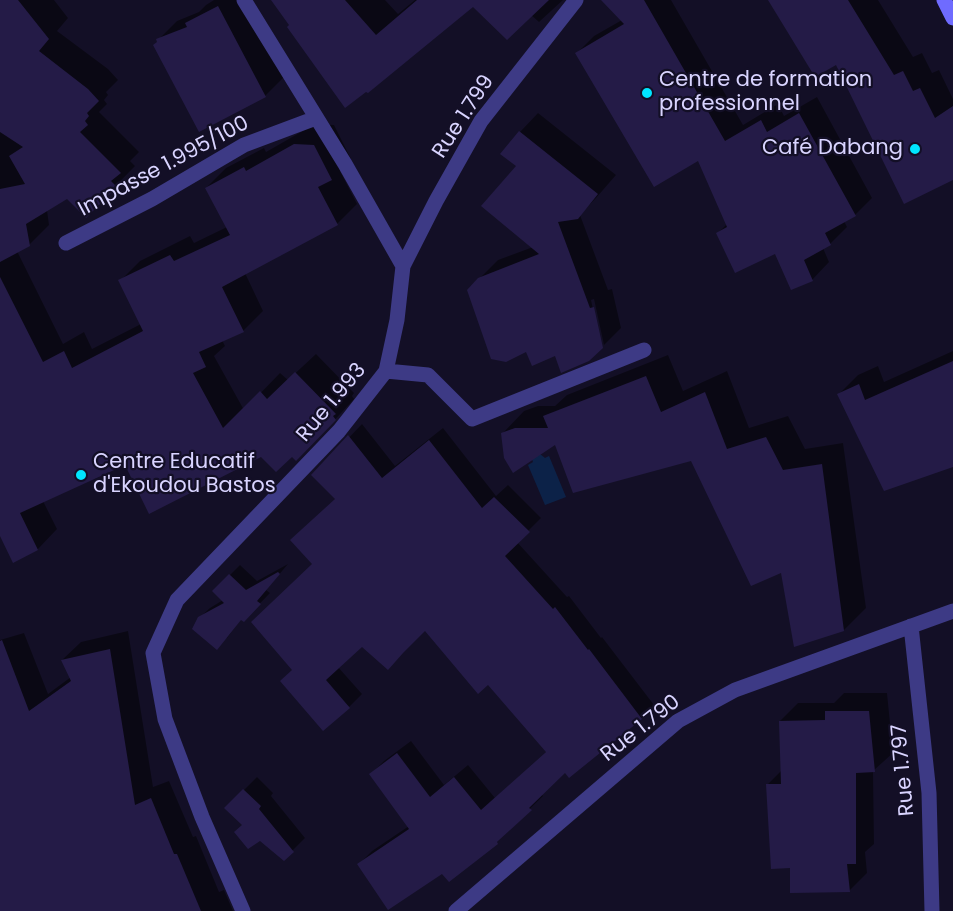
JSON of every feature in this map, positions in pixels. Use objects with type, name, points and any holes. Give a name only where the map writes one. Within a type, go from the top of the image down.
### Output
[{"type":"main road","points":[[944,0],[953,18]]},
{"type":"street","points":[[244,0],[345,164],[403,266]]},
{"type":"street","name":"Rue 1.799","points":[[403,266],[481,121],[576,0]]},
{"type":"street","name":"Impasse 1.995/100","points":[[66,243],[152,199],[244,145],[316,118]]},
{"type":"street","name":"Rue 1.993","points":[[243,911],[202,817],[165,719],[153,652],[177,600],[339,431],[386,371],[397,320],[403,266]]},
{"type":"street","points":[[386,371],[428,375],[472,419],[644,350]]},
{"type":"street","name":"Rue 1.790","points":[[456,911],[678,721],[735,690],[953,610]]},
{"type":"street","name":"Rue 1.797","points":[[910,626],[928,793],[932,911]]},
{"type":"water","points":[[540,454],[545,458],[549,456],[566,497],[545,505],[528,465]]},
{"type":"building","points":[[0,0],[18,0],[49,39],[39,51],[88,89],[99,101],[87,113],[89,116],[85,121],[88,125],[80,132],[121,173],[111,181],[117,187],[86,218],[67,199],[26,224],[30,246],[0,262],[0,189],[25,184],[9,156],[23,147],[0,132]]},
{"type":"building","points":[[271,0],[345,0],[376,35],[417,0],[549,0],[507,40],[473,7],[368,93],[366,92],[345,108],[287,27],[289,25]]},
{"type":"building","points":[[601,0],[644,0],[725,141],[761,120],[767,132],[799,113],[856,216],[825,233],[831,245],[804,260],[813,281],[791,290],[775,254],[735,273],[716,233],[727,227],[698,161],[654,187],[575,53],[624,24]]},
{"type":"building","points":[[768,0],[848,0],[894,75],[903,71],[913,91],[920,88],[935,118],[953,106],[953,180],[904,204],[836,65],[815,77]]},
{"type":"building","points":[[218,6],[266,97],[199,132],[153,45],[157,42],[156,39],[187,27],[185,23]]},
{"type":"building","points":[[519,131],[598,194],[578,219],[558,222],[590,308],[594,307],[603,348],[589,361],[561,373],[555,356],[532,366],[526,352],[506,362],[491,359],[467,290],[478,278],[539,254],[481,206],[516,166],[500,154]]},
{"type":"building","points":[[294,144],[314,145],[332,180],[318,187],[338,225],[222,287],[244,332],[199,352],[206,367],[193,373],[223,428],[260,391],[267,399],[295,372],[336,414],[333,416],[336,420],[296,461],[292,457],[276,472],[261,457],[149,514],[125,465],[20,513],[38,550],[13,563],[0,536],[0,277],[43,362],[64,351],[72,368],[143,331],[118,280],[170,255],[174,261],[230,235],[205,188],[244,167],[246,171]]},
{"type":"building","points":[[953,361],[953,467],[884,491],[837,394],[859,384],[865,400]]},
{"type":"building","points":[[646,376],[661,412],[705,392],[727,449],[766,437],[783,470],[822,464],[844,631],[794,647],[781,573],[751,586],[691,461],[573,493],[555,445],[513,473],[504,458],[501,433],[515,428],[548,428],[543,416]]},
{"type":"building","points":[[348,435],[382,478],[429,440],[482,508],[494,497],[530,532],[505,556],[553,609],[555,607],[642,719],[569,778],[565,773],[529,808],[532,810],[497,842],[498,844],[449,882],[442,874],[388,910],[357,864],[409,829],[369,774],[397,753],[430,797],[454,777],[481,810],[546,752],[488,685],[478,694],[425,631],[388,670],[362,647],[326,680],[350,708],[323,731],[280,681],[292,670],[251,622],[312,564],[290,540],[335,499],[311,475]]},
{"type":"building","points":[[278,572],[280,574],[257,601],[261,604],[244,622],[241,620],[217,650],[192,629],[198,617],[224,603],[212,591],[229,574],[246,590]]},
{"type":"building","points":[[2,640],[29,711],[71,681],[61,660],[110,649],[135,805],[151,798],[201,911],[0,911],[0,641]]},
{"type":"building","points":[[825,711],[869,711],[875,772],[856,773],[856,864],[847,864],[850,892],[790,893],[790,868],[771,869],[766,784],[781,784],[779,721],[825,720]]},
{"type":"building","points":[[243,789],[261,806],[259,809],[294,852],[284,861],[260,841],[248,849],[234,832],[242,825],[224,808]]},
{"type":"place","name":"Centre de formation professionnel","points":[[647,93]]},
{"type":"place","name":"Café Dabang","points":[[915,149]]},
{"type":"place","name":"Centre Educatif d'Ekoudou Bastos","points":[[81,475]]}]
